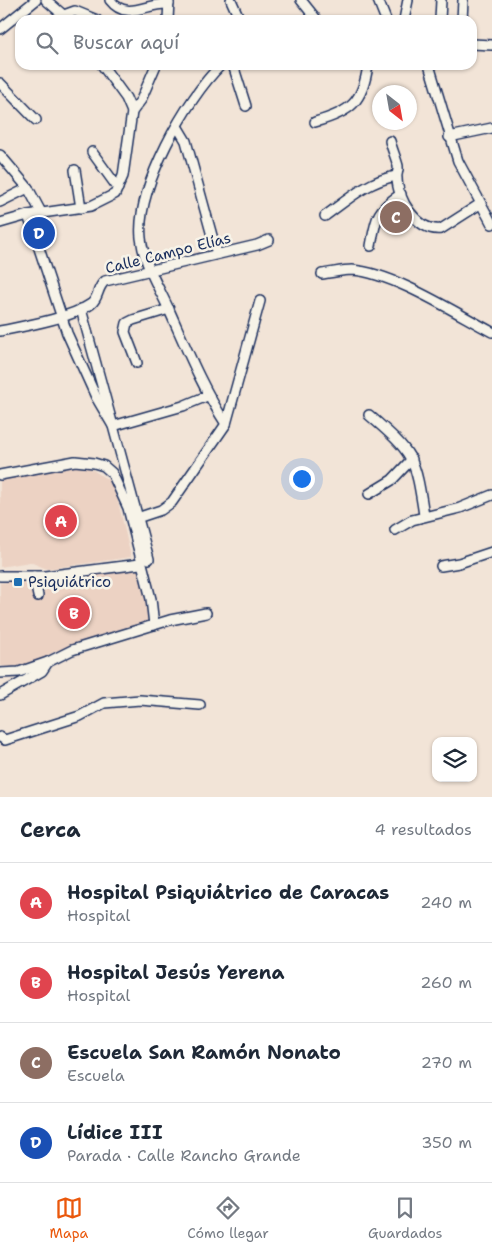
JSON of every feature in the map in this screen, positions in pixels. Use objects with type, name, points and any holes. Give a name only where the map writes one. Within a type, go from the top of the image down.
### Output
[{"type":"street","points":[[16,15],[36,0]]},
{"type":"street","points":[[46,0],[65,15]]},
{"type":"street","points":[[110,0],[120,10],[129,12],[169,2],[168,15]]},
{"type":"street","points":[[231,0],[238,15]]},
{"type":"street","points":[[301,0],[313,15]]},
{"type":"street","points":[[378,0],[384,15]]},
{"type":"street","points":[[405,15],[408,0]]},
{"type":"street","points":[[440,15],[441,0]]},
{"type":"street","points":[[462,15],[463,0]]},
{"type":"street","points":[[70,15],[75,11],[85,15]]},
{"type":"street","points":[[3,27],[15,16]]},
{"type":"street","points":[[477,44],[492,45]]},
{"type":"street","points":[[0,223],[28,215],[81,208],[109,198],[118,188],[126,164],[132,112],[126,98],[106,70]]},
{"type":"street","points":[[132,112],[141,100],[154,70]]},
{"type":"street","points":[[216,70],[206,80],[162,154],[146,196],[141,237],[149,272],[169,309],[207,396],[226,424]]},
{"type":"street","points":[[235,70],[246,106]]},
{"type":"street","points":[[315,122],[347,110],[360,98],[365,85],[367,70]]},
{"type":"street","points":[[431,70],[436,80],[458,161],[492,224]]},
{"type":"street","points":[[0,83],[36,120]]},
{"type":"street","points":[[177,126],[186,142],[217,254]]},
{"type":"street","points":[[450,137],[492,128]]},
{"type":"street","points":[[390,140],[398,166],[396,176],[401,194],[414,218],[422,224],[435,230],[440,229],[480,204]]},
{"type":"street","points":[[92,152],[118,188]]},
{"type":"street","points":[[0,155],[28,188],[42,214]]},
{"type":"street","points":[[76,170],[81,208]]},
{"type":"street","points":[[325,216],[365,187],[382,179],[396,176]]},
{"type":"street","points":[[0,202],[28,188]]},
{"type":"street","points":[[371,246],[377,214],[386,204],[401,194]]},
{"type":"street","points":[[28,215],[62,316],[96,397],[113,426]]},
{"type":"street","name":"Calle Campo Elías","points":[[82,309],[92,303],[100,285],[105,281],[257,245],[269,240]]},
{"type":"street","points":[[322,274],[352,270],[371,274],[409,288],[492,332]]},
{"type":"street","points":[[137,518],[161,510],[172,502],[226,424],[260,301]]},
{"type":"street","points":[[0,331],[62,316],[82,309],[149,558]]},
{"type":"street","points":[[137,363],[125,332],[127,324],[133,320],[169,309]]},
{"type":"street","points":[[113,426],[183,406],[207,396]]},
{"type":"street","points":[[369,415],[404,446],[412,459],[417,470],[424,515]]},
{"type":"street","points":[[369,494],[392,480],[412,459]]},
{"type":"street","points":[[0,475],[75,461],[104,466],[112,473],[122,492],[151,599],[154,625]]},
{"type":"street","points":[[395,530],[424,515],[460,508],[492,495]]},
{"type":"street","points":[[441,566],[459,563],[492,552]]},
{"type":"street","points":[[0,576],[34,576],[140,564]]},
{"type":"street","points":[[34,576],[38,596]]},
{"type":"street","points":[[0,672],[19,672],[48,662],[72,650],[154,625],[206,613]]},
{"type":"street","points":[[0,695],[42,671],[48,662]]},
{"type":"street","points":[[0,737],[5,740],[11,740],[28,731],[80,716],[104,703],[120,701],[200,706]]},
{"type":"shaded area","points":[[87,466],[114,484],[131,557],[47,569],[30,562],[0,567],[0,477],[49,467]]},
{"type":"shaded area","points":[[137,568],[148,598],[148,627],[55,651],[35,663],[12,667],[0,666],[0,583]]},
{"type":"place","name":"Escuela San Ramón Nonato","points":[[396,217]]},
{"type":"place","name":"Lídice III","points":[[39,233]]},
{"type":"place","name":"Hospital Psiquiátrico de Caracas","points":[[61,521]]},
{"type":"place","name":"Psiquiátrico","points":[[18,582]]},
{"type":"place","name":"Hospital Jesús Yerena","points":[[74,613]]}]
